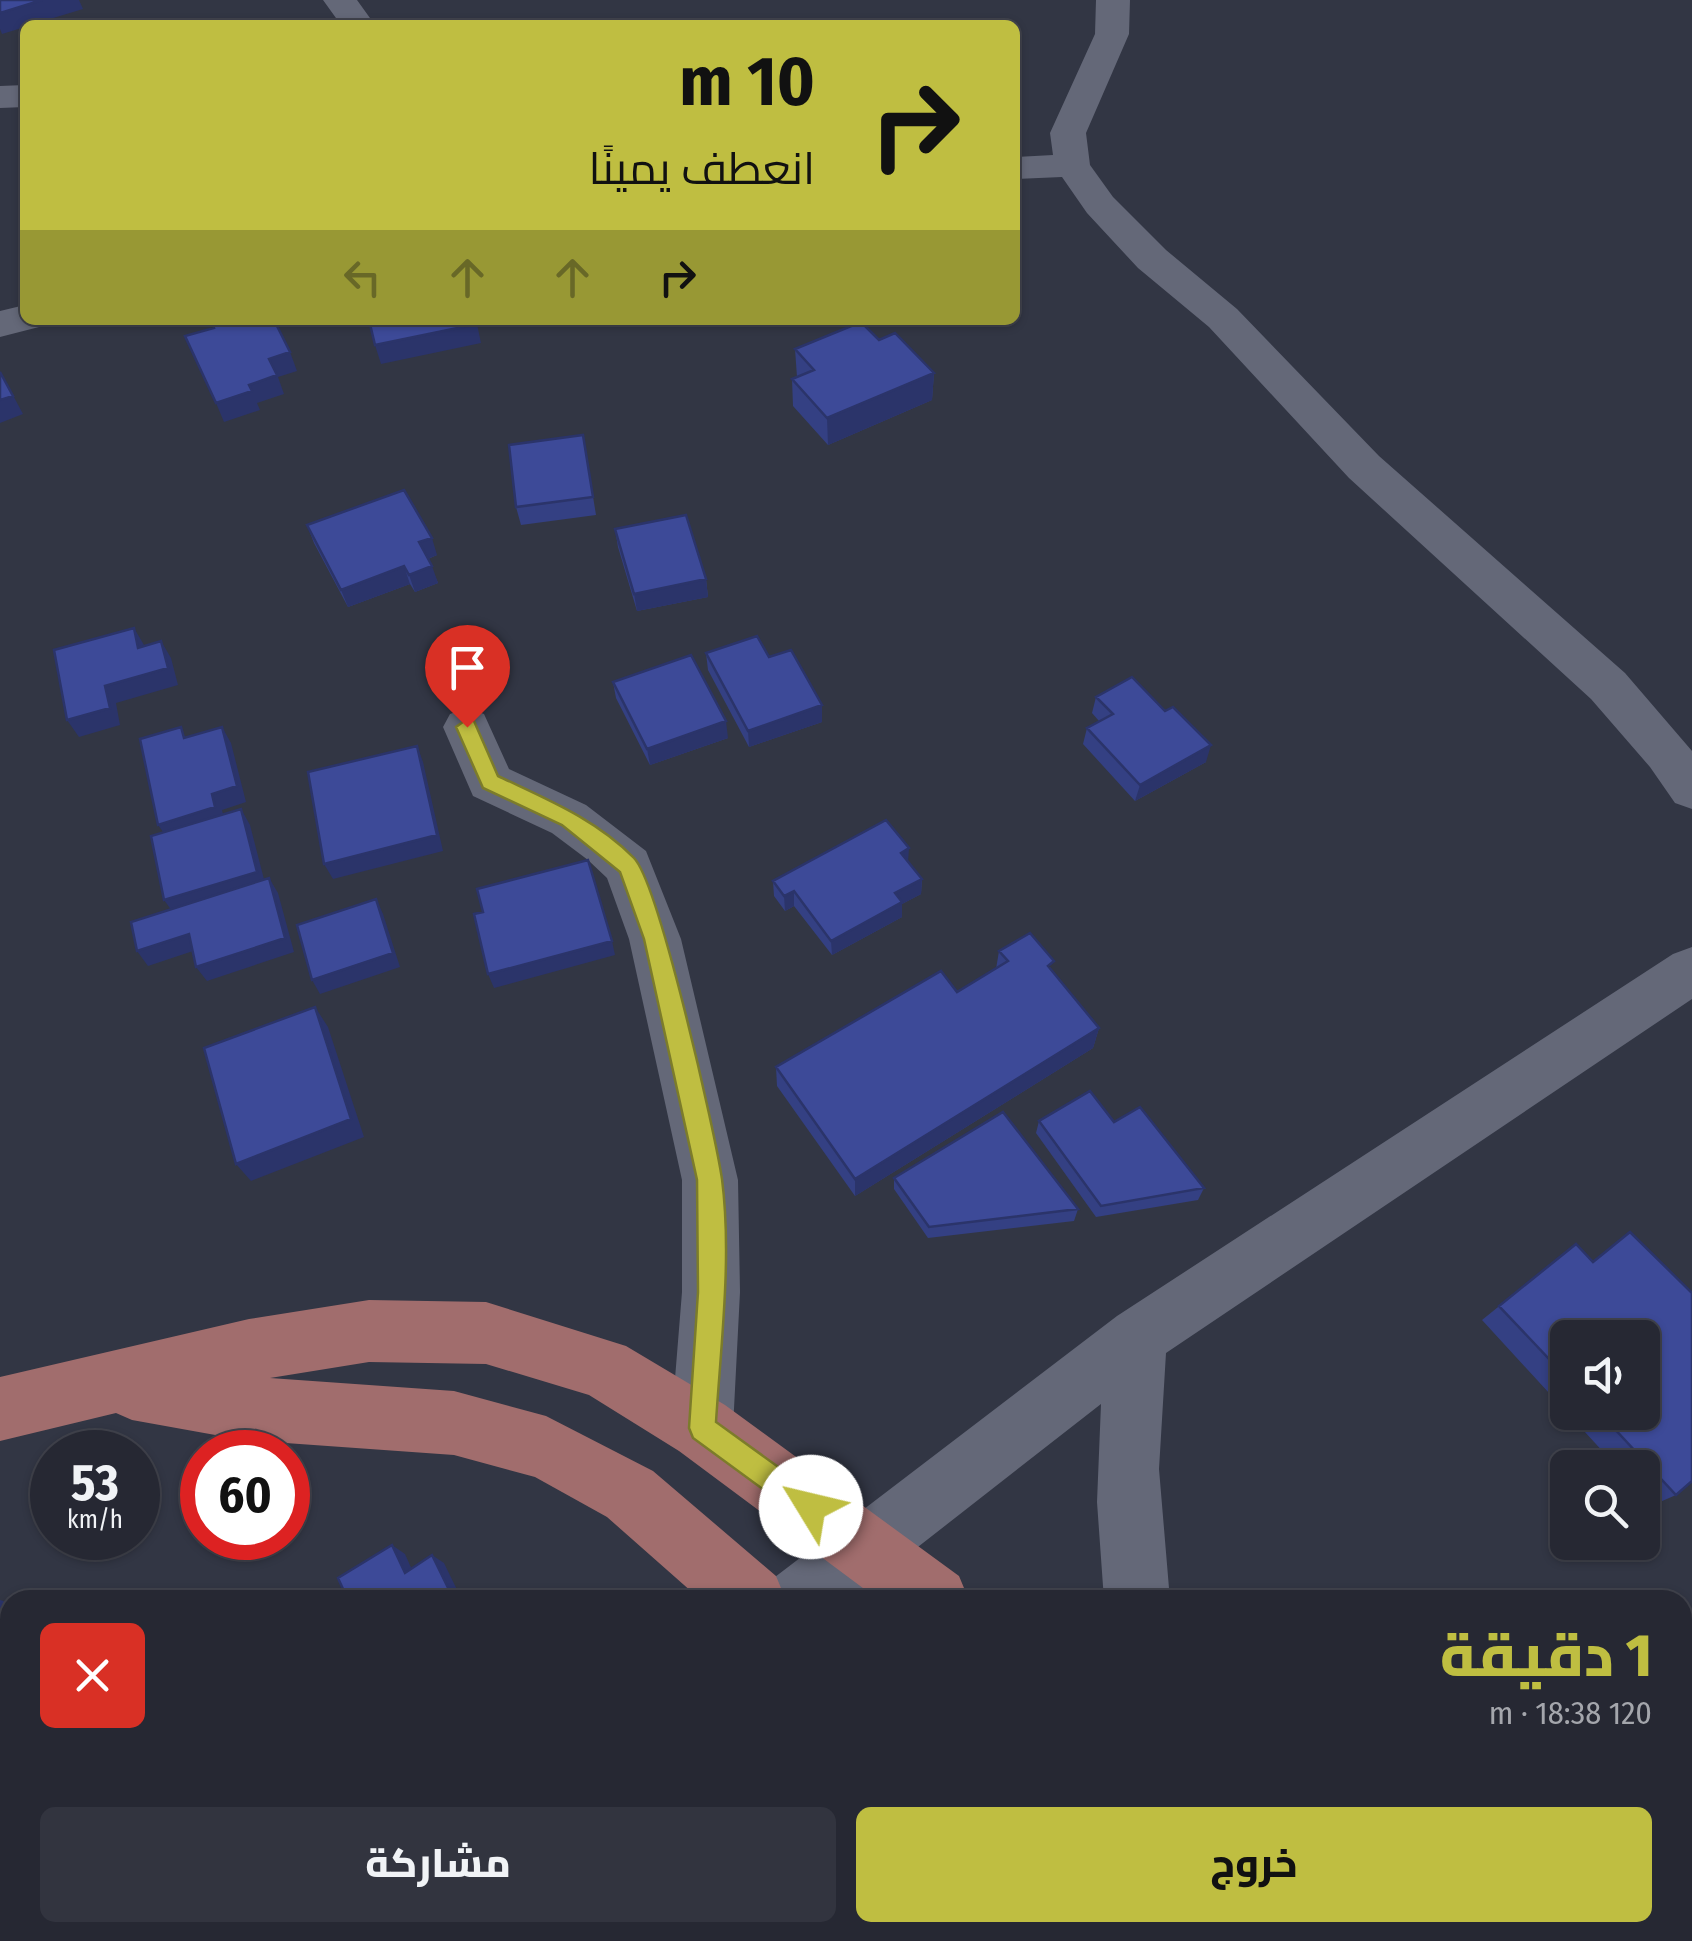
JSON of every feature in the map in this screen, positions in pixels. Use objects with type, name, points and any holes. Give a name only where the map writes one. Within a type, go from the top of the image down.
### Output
[{"type":"main road","points":[[0,1408],[249,1350],[369,1331],[486,1333],[604,1368],[702,1428],[922,1590]]},
{"type":"main road","points":[[114,1384],[243,1408],[454,1423],[546,1448],[630,1494],[740,1590]]},
{"type":"street","points":[[1113,0],[1112,34],[1068,133],[1072,165],[1100,205],[1224,318],[1364,467],[1490,576],[1608,686],[1667,752],[1692,789]]},
{"type":"street","points":[[1020,168],[1072,165]]},
{"type":"street","points":[[467,727],[490,782],[569,819],[628,866],[655,939],[710,1180],[711,1292],[702,1428]]},
{"type":"street","points":[[810,1590],[1138,1337],[1692,970]]},
{"type":"street","points":[[1135,1590],[1129,1549],[1127,1429],[1138,1337]]},
{"type":"building","points":[[0,0],[42,0],[0,13]]},
{"type":"building","points":[[213,325],[276,325],[290,352],[269,359],[277,375],[249,385],[252,391],[216,403],[185,336],[214,328]]},
{"type":"building","points":[[370,325],[472,325],[375,345]]},
{"type":"building","points":[[854,325],[864,325],[879,340],[895,333],[934,373],[827,418],[792,379],[814,370],[795,349]]},
{"type":"building","points":[[0,372],[13,396],[0,400]]},
{"type":"building","points":[[583,435],[593,497],[516,507],[509,445]]},
{"type":"building","points":[[404,490],[432,538],[419,542],[432,566],[409,575],[404,566],[341,590],[307,525]]},
{"type":"building","points":[[686,515],[706,579],[634,594],[615,529]]},
{"type":"building","points":[[134,628],[138,648],[161,641],[168,668],[105,686],[110,708],[67,720],[54,650]]},
{"type":"building","points":[[757,636],[769,657],[791,650],[822,705],[748,731],[706,653]]},
{"type":"building","points":[[691,655],[726,721],[647,749],[613,682]]},
{"type":"building","points":[[1132,677],[1165,711],[1173,707],[1211,745],[1140,785],[1087,728],[1113,714],[1096,697]]},
{"type":"building","points":[[181,727],[184,738],[222,727],[237,786],[212,794],[215,807],[158,825],[140,739]]},
{"type":"building","points":[[417,746],[437,835],[324,864],[308,772]]},
{"type":"building","points":[[241,809],[257,872],[164,900],[151,836]]},
{"type":"building","points":[[886,820],[909,848],[901,853],[922,879],[895,893],[902,902],[831,941],[794,891],[784,896],[773,881]]},
{"type":"building","points":[[588,860],[612,941],[488,974],[474,914],[483,912],[477,889]]},
{"type":"building","points":[[269,878],[285,938],[196,967],[189,934],[137,951],[131,922]]},
{"type":"building","points":[[376,899],[393,953],[312,980],[297,925]]},
{"type":"building","points":[[1030,933],[1054,961],[1048,966],[1099,1028],[855,1179],[776,1067],[941,971],[957,992],[1008,961],[999,951]]},
{"type":"building","points":[[315,1007],[351,1119],[236,1164],[204,1048]]},
{"type":"building","points":[[1090,1091],[1114,1122],[1140,1107],[1204,1188],[1101,1206],[1039,1121]]},
{"type":"building","points":[[1003,1112],[1078,1209],[929,1227],[894,1178]]},
{"type":"building","points":[[1630,1232],[1692,1293],[1692,1481],[1676,1495],[1660,1478],[1660,1450],[1634,1450],[1616,1430],[1660,1430],[1660,1320],[1550,1320],[1550,1360],[1499,1306],[1576,1244],[1593,1262]]},
{"type":"building","points":[[392,1545],[405,1573],[432,1555],[449,1590],[343,1590],[338,1578]]},
{"type":"route","points":[[467,727],[490,782],[569,819],[628,866],[655,939],[710,1180],[711,1292],[702,1428],[811,1507]]}]
